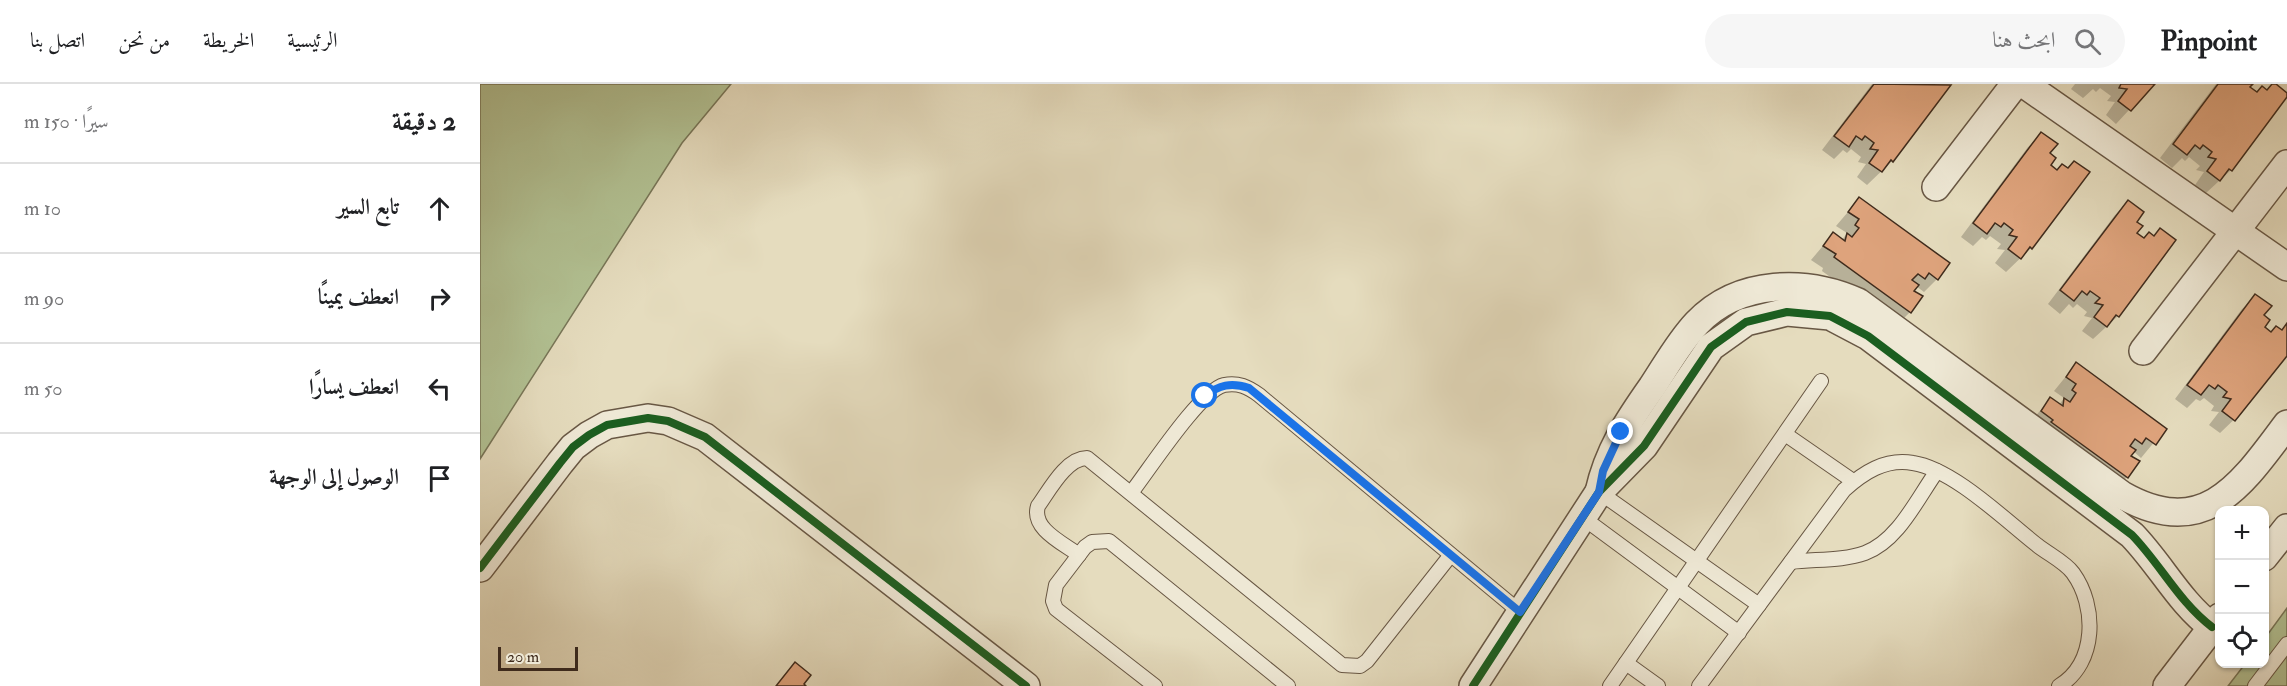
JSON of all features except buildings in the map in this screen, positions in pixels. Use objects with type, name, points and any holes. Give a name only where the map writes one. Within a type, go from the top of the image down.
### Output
[{"type":"street","points":[[1936,187],[2015,84]]},
{"type":"street","points":[[2024,84],[2287,267]]},
{"type":"street","points":[[2143,351],[2287,164]]},
{"type":"street","points":[[1599,492],[1603,471],[1621,432],[1698,322],[1715,309],[1744,295],[1775,287],[1797,285],[1839,293],[1858,302],[2122,495],[2156,510],[2174,512],[2192,510],[2225,497],[2251,472],[2287,424]]},
{"type":"street","points":[[1473,686],[1599,492],[1644,446],[1711,347],[1746,322],[1787,312],[1809,312],[1830,316],[1868,336],[2123,528],[2148,551],[2184,603],[2215,621]]},
{"type":"street","points":[[480,568],[560,463],[581,441],[607,425],[627,420],[648,418],[668,421],[705,437],[1026,686]]},
{"type":"street","points":[[2148,551],[2174,512]]},
{"type":"street","points":[[2269,552],[2287,528]]},
{"type":"street","points":[[2167,686],[2215,623]]},
{"type":"lane","points":[[1610,686],[1821,381]]},
{"type":"lane","points":[[1131,493],[1205,396],[1225,384],[1237,384],[1259,395],[1520,612]]},
{"type":"lane","points":[[1785,434],[1853,481]]},
{"type":"lane","points":[[1079,555],[1040,526],[1036,513],[1038,506],[1070,465],[1080,458],[1087,458],[1342,665],[1350,667],[1367,661],[1450,556]]},
{"type":"lane","points":[[1704,683],[1844,490],[1863,473],[1887,464],[1913,463],[1937,471],[1959,485],[2072,572],[2087,597],[2091,626],[2085,655],[2069,680],[2059,686]]},
{"type":"lane","points":[[1791,562],[1864,553],[1881,545],[1895,532],[1937,471]]},
{"type":"lane","points":[[1599,492],[1759,605]]},
{"type":"lane","points":[[1582,517],[1739,633]]},
{"type":"lane","points":[[1155,686],[1056,609],[1053,601],[1056,585],[1092,542],[1109,542],[1288,686]]},
{"type":"lane","points":[[2255,686],[2287,644]]},
{"type":"lane","points":[[1626,663],[1659,686]]},
{"type":"green space","points":[[480,84],[731,84],[682,143],[480,459]]},
{"type":"green space","points":[[2287,608],[2287,686],[2228,686],[2242,668],[2269,668],[2269,633]]},
{"type":"cycle path","points":[[1473,686],[1599,492],[1644,446],[1711,347],[1746,322],[1787,312],[1830,316],[1868,336],[2132,535],[2180,595],[2212,627]]},
{"type":"cycle path","points":[[480,568],[573,447],[607,425],[648,418],[668,421],[705,437],[1026,686]]},
{"type":"route","points":[[1205,396],[1225,384],[1237,384],[1249,388],[1520,612],[1599,492],[1603,471],[1621,432]]}]
